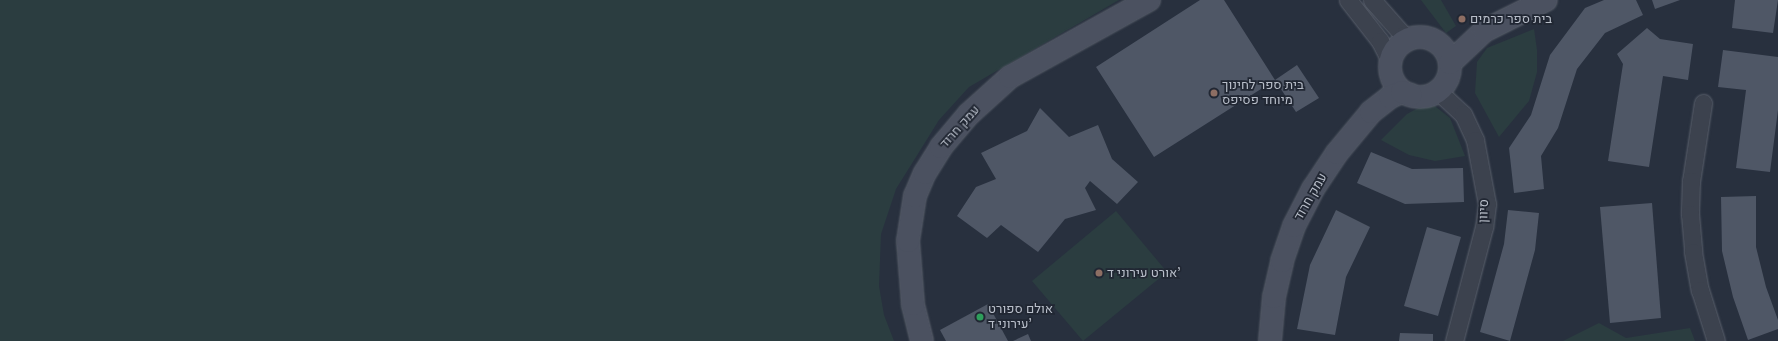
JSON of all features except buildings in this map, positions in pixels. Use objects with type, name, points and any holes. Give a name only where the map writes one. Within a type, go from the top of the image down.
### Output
[{"type":"street","name":"עמק חרוד","points":[[922,341],[913,304],[908,241],[916,196],[925,173],[941,147],[969,114],[1010,77],[1149,0]]},
{"type":"street","points":[[1348,0],[1380,41],[1391,63],[1395,83],[1411,96],[1421,97],[1438,91],[1446,84],[1450,63],[1447,53],[1435,40],[1403,35],[1372,0]]},
{"type":"street","points":[[1450,63],[1484,31],[1546,0]]},
{"type":"street","points":[[1391,63],[1397,48],[1415,37]]},
{"type":"street","name":"סיוון","points":[[1438,91],[1463,114],[1475,140],[1487,204],[1484,227],[1454,341]]},
{"type":"street","name":"עמק חרוד","points":[[1270,341],[1274,297],[1282,261],[1294,226],[1313,189],[1337,153],[1371,112],[1396,94],[1402,92],[1411,96]]},
{"type":"street","points":[[1703,103],[1691,180],[1690,214],[1693,252],[1700,290],[1716,341]]},
{"type":"shaded area","points":[[0,0],[1119,0],[969,87],[939,120],[896,189],[881,234],[879,286],[884,315],[894,341],[0,341]]},
{"type":"shaded area","points":[[1421,0],[1441,0],[1456,26],[1446,33]]},
{"type":"shaded area","points":[[1534,29],[1537,50],[1537,72],[1529,101],[1499,137],[1475,93],[1477,62],[1487,48]]},
{"type":"shaded area","points":[[1435,106],[1450,118],[1465,156],[1435,161],[1409,155],[1381,140],[1407,114],[1420,107]]},
{"type":"shaded area","points":[[1116,211],[1167,272],[1083,341],[1032,281]]},
{"type":"shaded area","points":[[1599,323],[1626,338],[1690,328],[1695,341],[1563,341]]},
{"type":"place","name":"בית ספר כרמים","points":[[1462,19]]},
{"type":"place","name":"בית ספר לחינוך מיוחד פסיפס","points":[[1214,93]]},
{"type":"place","name":"אורט עירוני ד'","points":[[1099,273]]},
{"type":"place","name":"אולם ספורט עירוני ד'","points":[[980,317]]}]
